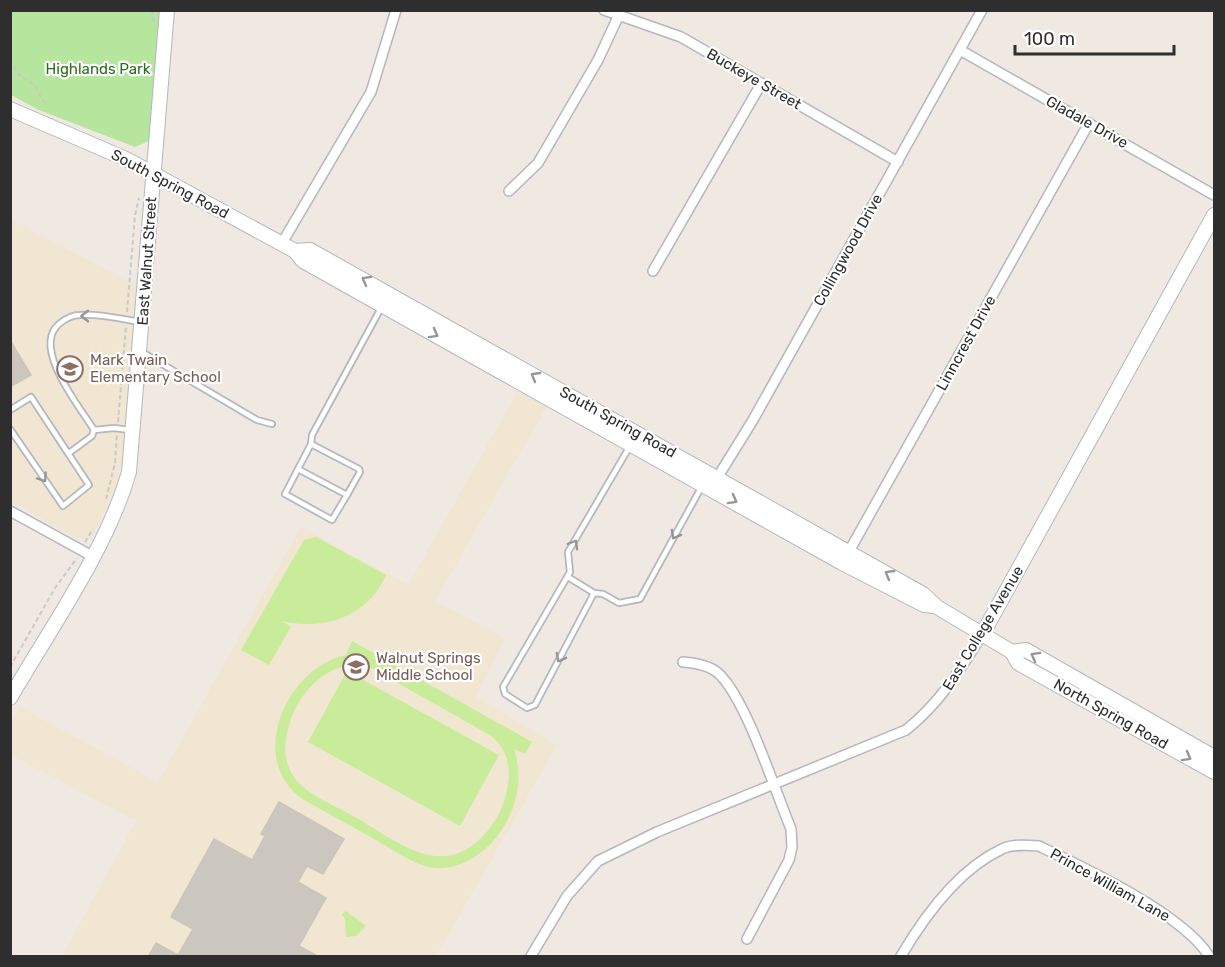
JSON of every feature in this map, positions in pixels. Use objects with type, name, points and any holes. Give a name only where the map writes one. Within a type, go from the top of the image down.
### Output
[{"type":"main road","name":"East Walnut Street","points":[[10,698],[92,556],[124,487],[134,431],[167,10]]},
{"type":"main road","name":"South Spring Road","points":[[10,109],[154,173],[295,250],[303,261],[385,299],[636,442],[846,557],[924,606],[937,607],[983,633]]},
{"type":"main road","name":"East College Avenue","points":[[983,633],[1215,215]]},
{"type":"main road","name":"North Spring Road","points":[[983,633],[1012,652],[1018,663],[1215,772]]},
{"type":"main road","name":"North Spring Road","points":[[1012,652],[1026,650],[1215,757]]},
{"type":"street","points":[[282,243],[371,92],[396,10]]},
{"type":"street","name":"Buckeye Street","points":[[604,10],[618,18],[681,37],[898,162]]},
{"type":"street","name":"Collingwood Drive","points":[[711,483],[753,420],[982,10]]},
{"type":"street","points":[[509,191],[538,163],[598,60],[618,18]]},
{"type":"street","name":"Gladale Drive","points":[[960,50],[1215,195]]},
{"type":"street","points":[[653,272],[761,84]]},
{"type":"street","name":"Linncrest Drive","points":[[846,557],[1089,123]]},
{"type":"street","points":[[10,511],[92,556]]},
{"type":"street","name":"East College Avenue","points":[[531,957],[567,896],[598,861],[657,832],[906,730],[927,713],[947,691],[983,633]]},
{"type":"street","points":[[683,662],[698,663],[718,672],[734,694],[791,829],[792,847],[784,873],[747,939]]},
{"type":"street","name":"Prince William Lane","points":[[901,957],[917,929],[972,869],[1003,848],[1020,845],[1039,846],[1067,859],[1158,910],[1186,929],[1209,957]]},
{"type":"lane","points":[[311,444],[360,470],[332,520],[286,496],[285,492],[311,444],[312,435],[385,299]]},
{"type":"lane","points":[[69,453],[92,436],[94,430],[53,363],[49,346],[56,327],[66,319],[81,314],[143,322]]},
{"type":"lane","points":[[140,351],[257,420],[272,424]]},
{"type":"lane","points":[[10,410],[31,397],[89,485],[63,506],[10,429]]},
{"type":"lane","points":[[94,430],[114,428],[134,431]]},
{"type":"lane","points":[[594,593],[535,705],[527,708],[505,694],[503,687],[568,577],[570,572],[568,552],[636,442]]},
{"type":"lane","points":[[298,469],[347,495]]},
{"type":"lane","points":[[568,577],[594,593],[603,594],[619,603],[640,599],[711,483]]},
{"type":"path","points":[[10,60],[18,74],[34,85],[47,107]]},
{"type":"path","points":[[128,302],[135,215],[139,196]]},
{"type":"path","points":[[119,413],[126,336]]},
{"type":"path","points":[[105,501],[117,443]]},
{"type":"path","points":[[86,540],[95,525]]},
{"type":"path","points":[[10,667],[55,588],[76,560]]},
{"type":"shaded area","name":"Mark Twain Elementary School","points":[[10,219],[137,286],[123,453],[116,487],[91,539],[76,538],[11,501]]},
{"type":"shaded area","name":"Walnut Springs Middle School","points":[[518,391],[547,406],[435,601],[505,638],[476,697],[557,745],[436,956],[67,956],[63,954],[136,821],[11,755],[11,725],[20,707],[158,782],[301,527],[408,585]]},
{"type":"green space","name":"Highlands Park","points":[[10,11],[163,11],[149,141],[135,147],[39,110],[11,95]]},
{"type":"green space","points":[[316,537],[386,575],[368,601],[343,618],[313,624],[282,621],[291,627],[269,665],[241,650],[304,540]]},
{"type":"green space","points":[[352,641],[532,742],[525,754],[514,749],[518,769],[518,789],[508,819],[489,846],[470,860],[460,865],[437,868],[419,864],[304,800],[286,783],[277,763],[276,740],[280,717],[291,696],[306,677],[325,663],[346,655]],"holes":[[[352,665],[373,669],[488,734],[503,750],[508,763],[509,778],[502,807],[487,832],[466,850],[450,856],[433,856],[417,852],[319,798],[296,780],[291,772],[285,753],[287,732],[295,709],[307,691],[322,677],[341,667]]]},
{"type":"green space","points":[[347,671],[499,755],[460,826],[308,742]]},
{"type":"green space","points":[[346,911],[366,926],[356,936],[346,937],[345,919],[342,914]]},
{"type":"building","points":[[10,340],[31,375],[10,387]]},
{"type":"building","points":[[279,802],[344,839],[323,874],[307,866],[298,882],[326,898],[299,946],[319,957],[148,957],[156,943],[178,955],[193,929],[171,917],[214,839],[252,860],[265,836],[261,834]]},
{"type":"place","name":"Mark Twain Elementary School","points":[[70,369]]},
{"type":"place","name":"Walnut Springs Middle School","points":[[356,667]]}]
